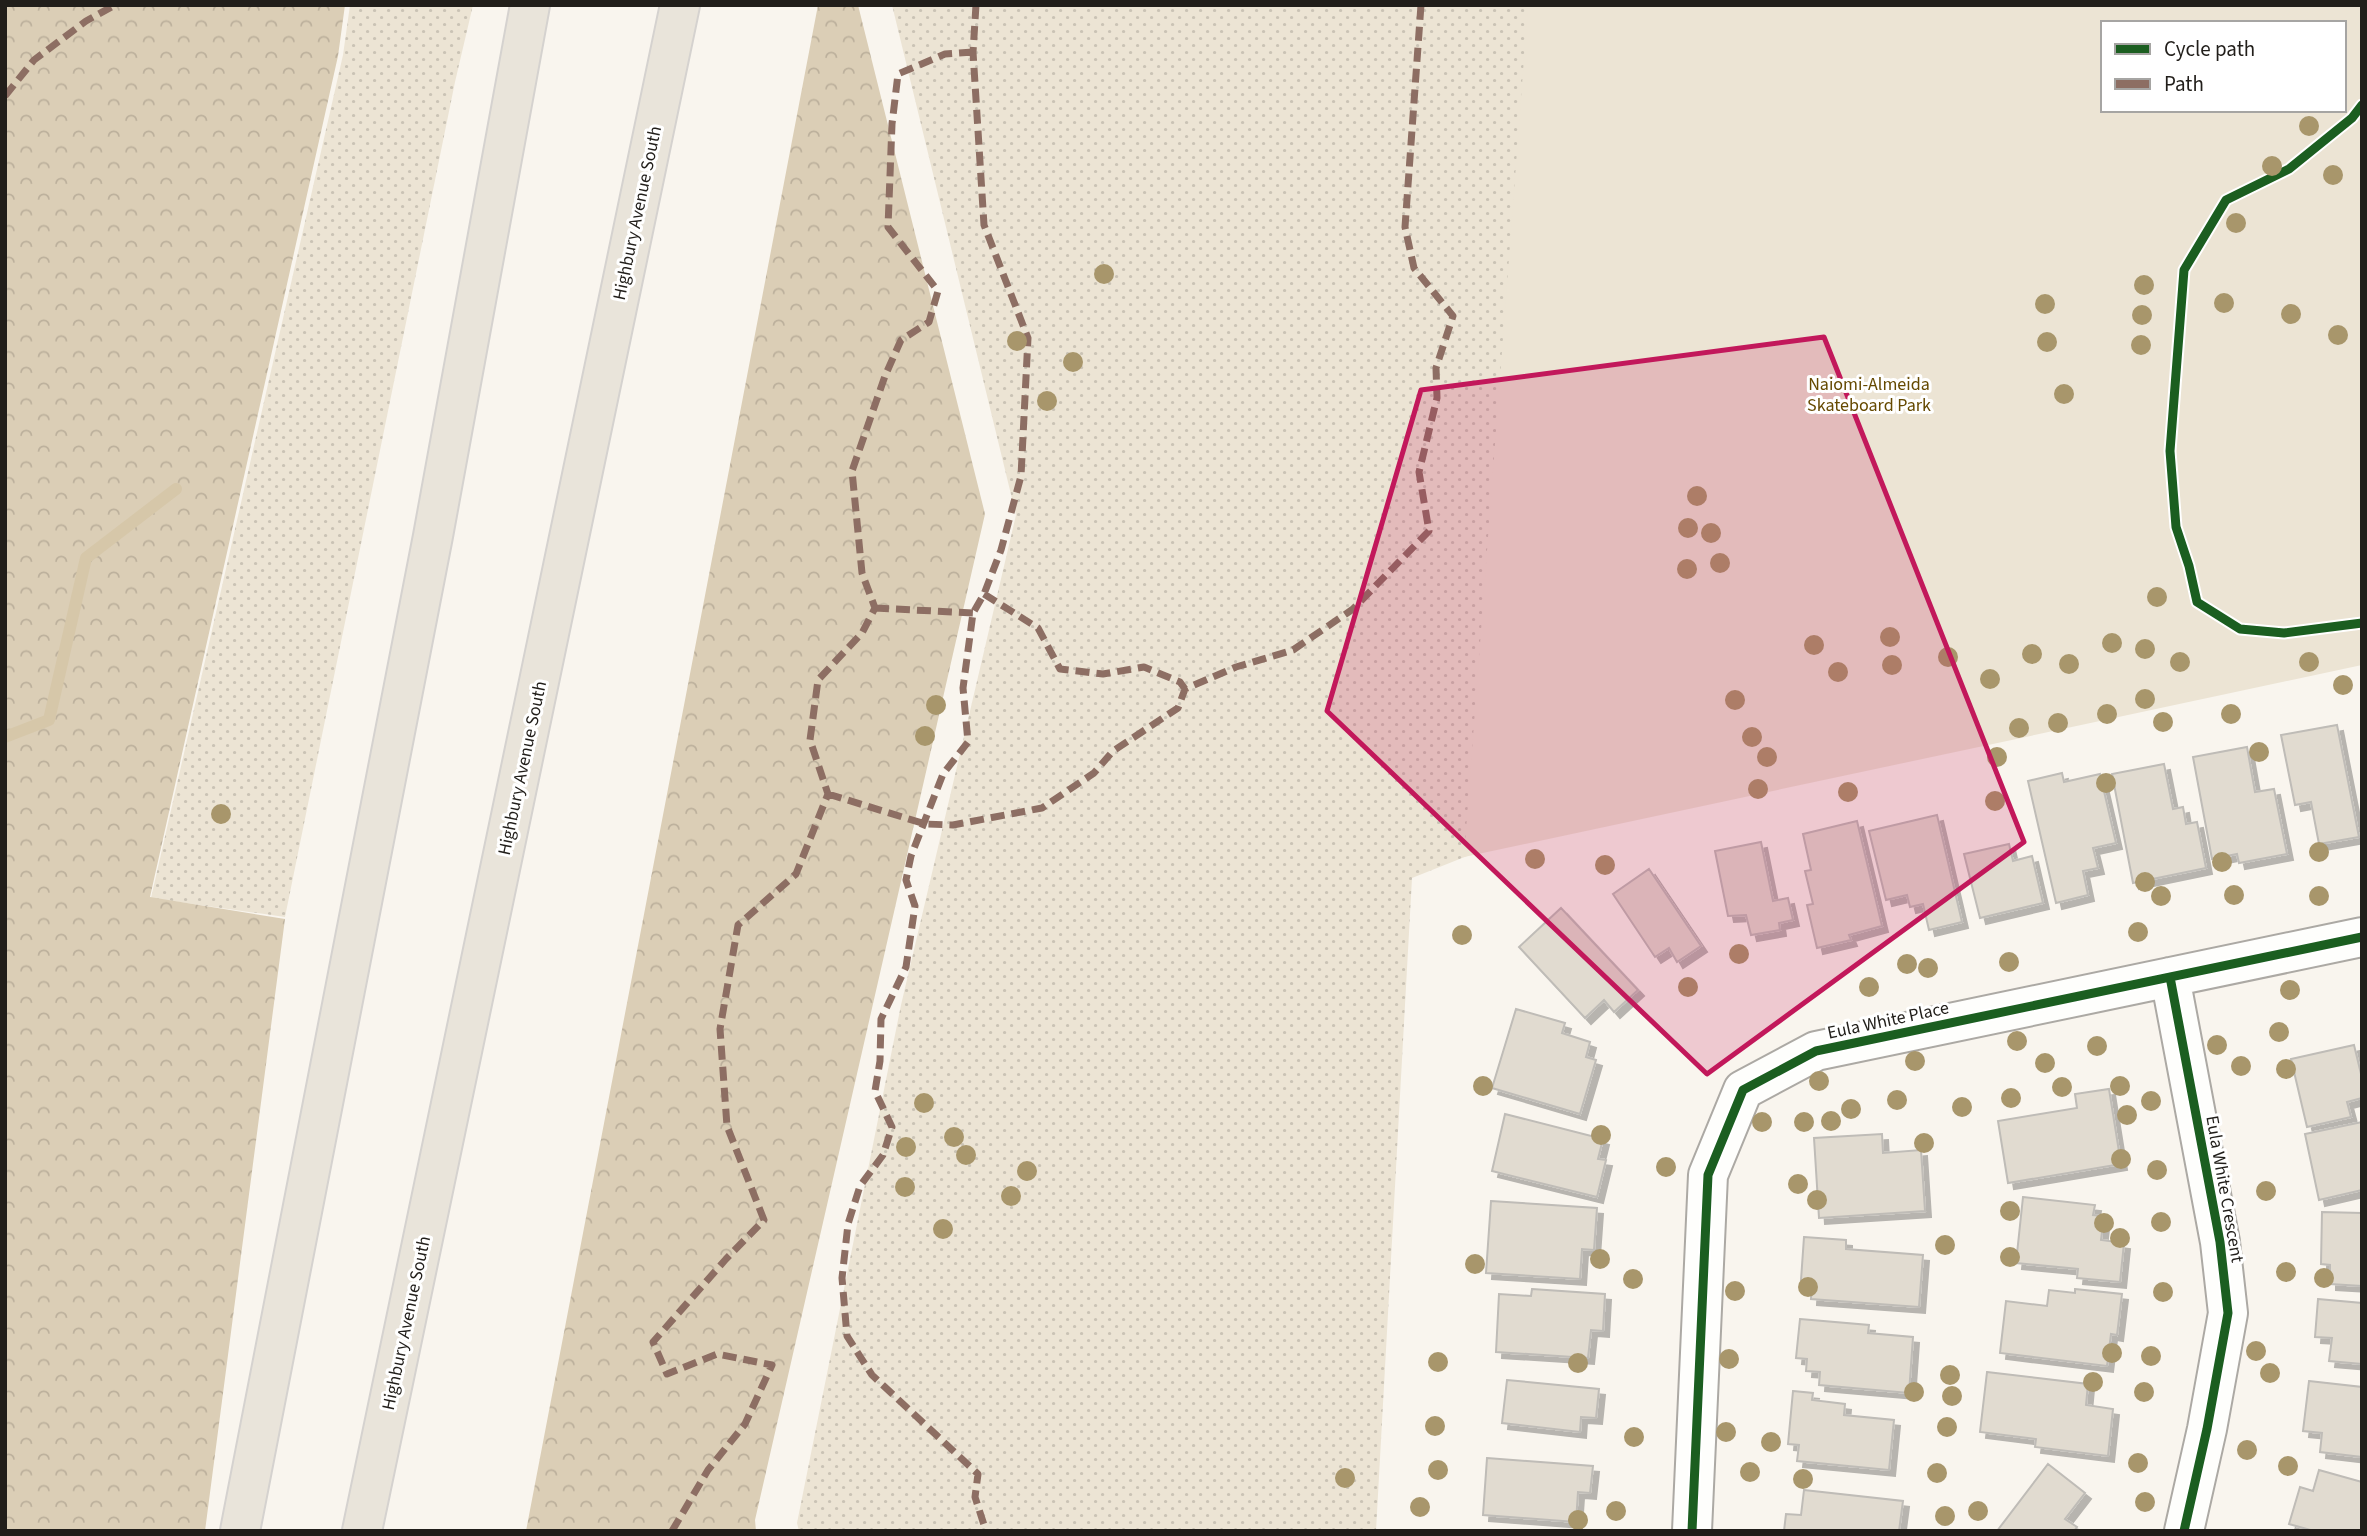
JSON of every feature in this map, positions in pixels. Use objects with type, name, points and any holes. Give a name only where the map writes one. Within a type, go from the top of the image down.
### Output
[{"type":"highway","points":[[240,1531],[433,536],[530,5]]},
{"type":"highway","name":"Highbury Avenue South","points":[[362,1531],[680,5]]},
{"type":"street","name":"Eula White Place","points":[[1692,1531],[1708,1175],[1743,1090],[1816,1051],[2362,937]]},
{"type":"street","name":"Eula White Crescent","points":[[2170,977],[2220,1242],[2228,1313],[2207,1429],[2184,1531]]},
{"type":"highlighted area","points":[[1824,337],[2024,842],[1707,1074],[1327,711],[1421,390]]},
{"type":"green space","points":[[5,5],[345,5],[338,56],[150,897],[285,919],[205,1531],[5,1531]]},
{"type":"green space","points":[[350,5],[473,5],[285,917],[151,898],[343,55]]},
{"type":"green space","points":[[818,5],[858,5],[985,514],[755,1520],[756,1531],[526,1531]]},
{"type":"green space","points":[[892,5],[1613,5],[1730,751],[1412,878],[1376,1531],[799,1531],[797,1523],[901,1005],[1016,515]]},
{"type":"green space","name":"Naiomi-Almeida Skateboard Park","points":[[1528,5],[2362,5],[2362,665],[1464,857]]},
{"type":"building","points":[[2337,725],[2359,837],[2319,844],[2311,802],[2295,805],[2281,735]]},
{"type":"building","points":[[2247,747],[2255,792],[2274,789],[2287,854],[2239,863],[2237,854],[2212,859],[2193,757]]},
{"type":"building","points":[[2164,764],[2173,809],[2183,807],[2186,824],[2197,822],[2206,868],[2133,883],[2112,774]]},
{"type":"building","points":[[2062,773],[2064,782],[2100,774],[2116,843],[2093,848],[2098,868],[2083,871],[2088,895],[2056,903],[2028,781]]},
{"type":"building","points":[[1937,815],[1962,922],[1929,930],[1923,904],[1910,907],[1907,895],[1886,900],[1869,831]]},
{"type":"building","points":[[1857,821],[1882,926],[1849,935],[1851,940],[1817,948],[1807,905],[1813,904],[1805,871],[1811,870],[1803,834]]},
{"type":"building","points":[[1761,842],[1773,901],[1788,898],[1793,920],[1779,923],[1780,930],[1751,935],[1746,915],[1728,916],[1715,851]]},
{"type":"building","points":[[2009,844],[2013,861],[2032,856],[2043,903],[1980,918],[1964,854]]},
{"type":"building","points":[[1649,869],[1701,946],[1677,962],[1669,948],[1655,957],[1613,894]]},
{"type":"building","points":[[1561,908],[1638,990],[1614,1012],[1604,1000],[1585,1018],[1519,947]]},
{"type":"building","points":[[1516,1009],[1565,1023],[1562,1033],[1590,1042],[1586,1057],[1596,1060],[1580,1114],[1492,1088]]},
{"type":"building","points":[[2354,1045],[2362,1078],[2362,1098],[2347,1102],[2351,1117],[2307,1127],[2291,1059]]},
{"type":"building","points":[[2109,1089],[2121,1164],[2008,1183],[1998,1121],[2077,1108],[2075,1094]]},
{"type":"building","points":[[1505,1114],[1603,1139],[1598,1159],[1606,1160],[1597,1197],[1492,1171]]},
{"type":"building","points":[[2362,1122],[2362,1190],[2319,1200],[2305,1134]]},
{"type":"building","points":[[1882,1134],[1883,1153],[1921,1150],[1925,1211],[1819,1218],[1814,1138]]},
{"type":"building","points":[[2023,1197],[2095,1205],[2093,1215],[2104,1216],[2101,1240],[2124,1243],[2120,1282],[2077,1278],[2078,1269],[2016,1263]]},
{"type":"building","points":[[1491,1201],[1597,1208],[1594,1250],[1582,1249],[1580,1279],[1486,1273]]},
{"type":"building","points":[[2322,1212],[2362,1213],[2362,1286],[2330,1284],[2330,1265],[2321,1264]]},
{"type":"building","points":[[1804,1237],[1846,1240],[1846,1249],[1923,1255],[1919,1307],[1811,1299],[1812,1281],[1801,1280]]},
{"type":"building","points":[[1532,1289],[1605,1294],[1603,1331],[1591,1330],[1588,1358],[1496,1352],[1499,1294],[1531,1296]]},
{"type":"building","points":[[2075,1289],[2122,1294],[2117,1335],[2111,1334],[2107,1366],[2000,1353],[2006,1301],[2047,1306],[2049,1290],[2075,1293]]},
{"type":"building","points":[[2318,1299],[2362,1303],[2362,1364],[2329,1361],[2332,1338],[2315,1337]]},
{"type":"building","points":[[1800,1319],[1869,1325],[1868,1333],[1913,1337],[1909,1393],[1819,1385],[1820,1372],[1806,1371],[1807,1359],[1796,1358]]},
{"type":"building","points":[[1987,1372],[2088,1384],[2086,1405],[2113,1409],[2108,1456],[2035,1447],[2036,1439],[1980,1432]]},
{"type":"building","points":[[1507,1380],[1599,1389],[1596,1418],[1581,1417],[1580,1432],[1502,1423]]},
{"type":"building","points":[[2309,1381],[2362,1387],[2362,1457],[2320,1452],[2322,1433],[2303,1431]]},
{"type":"building","points":[[1793,1391],[1813,1393],[1812,1400],[1845,1404],[1844,1415],[1894,1420],[1889,1470],[1797,1461],[1799,1445],[1788,1444]]},
{"type":"building","points":[[1487,1458],[1593,1466],[1590,1493],[1578,1492],[1576,1522],[1483,1515]]},
{"type":"building","points":[[2048,1464],[2085,1493],[2065,1519],[2077,1527],[2074,1531],[1997,1531]]},
{"type":"building","points":[[2319,1470],[2362,1482],[2362,1531],[2314,1531],[2289,1524],[2300,1487],[2313,1491]]},
{"type":"building","points":[[1804,1490],[1903,1501],[1899,1531],[1784,1531],[1786,1514],[1801,1515]]},
{"type":"waterway","points":[[5,737],[49,720],[86,558],[176,489]]},
{"type":"marked path","points":[[5,96],[34,60],[86,21],[115,5]]},
{"type":"marked path","points":[[976,5],[973,52],[984,225],[1028,338],[1021,476],[1001,550],[984,594],[973,613],[963,688],[968,742],[943,774],[911,856],[906,880],[915,906],[906,967],[881,1019],[880,1061],[875,1091],[892,1127],[883,1155],[860,1186],[848,1224],[842,1278],[847,1336],[872,1375],[978,1474],[975,1497],[986,1531]]},
{"type":"marked path","points":[[828,794],[925,824],[953,825],[1042,808],[1094,773],[1113,751],[1178,708],[1185,689],[1236,667],[1293,650],[1353,609],[1429,531],[1419,472],[1437,398],[1436,368],[1453,316],[1414,268],[1405,227],[1421,5]]},
{"type":"marked path","points":[[672,1531],[708,1470],[745,1424],[772,1365],[717,1354],[667,1374],[653,1342],[764,1220],[727,1126],[720,1029],[738,925],[796,874],[828,794],[810,740],[818,680],[862,633],[875,608],[862,573],[852,471],[885,376],[901,340],[929,322],[938,291],[888,227],[892,124],[898,74],[945,54],[973,52]]},
{"type":"marked path","points":[[984,594],[1038,628],[1060,669],[1103,674],[1144,667],[1180,682],[1185,689]]},
{"type":"marked path","points":[[875,608],[973,613]]},
{"type":"cycle path","points":[[2362,105],[2352,118],[2289,169],[2226,200],[2184,270],[2170,451],[2176,527],[2197,602],[2240,629],[2284,633],[2362,623]]},
{"type":"cycle path","points":[[1692,1531],[1708,1175],[1743,1090],[1816,1051],[2362,937]]},
{"type":"cycle path","points":[[2170,977],[2220,1242],[2228,1313],[2207,1429],[2184,1531]]}]
